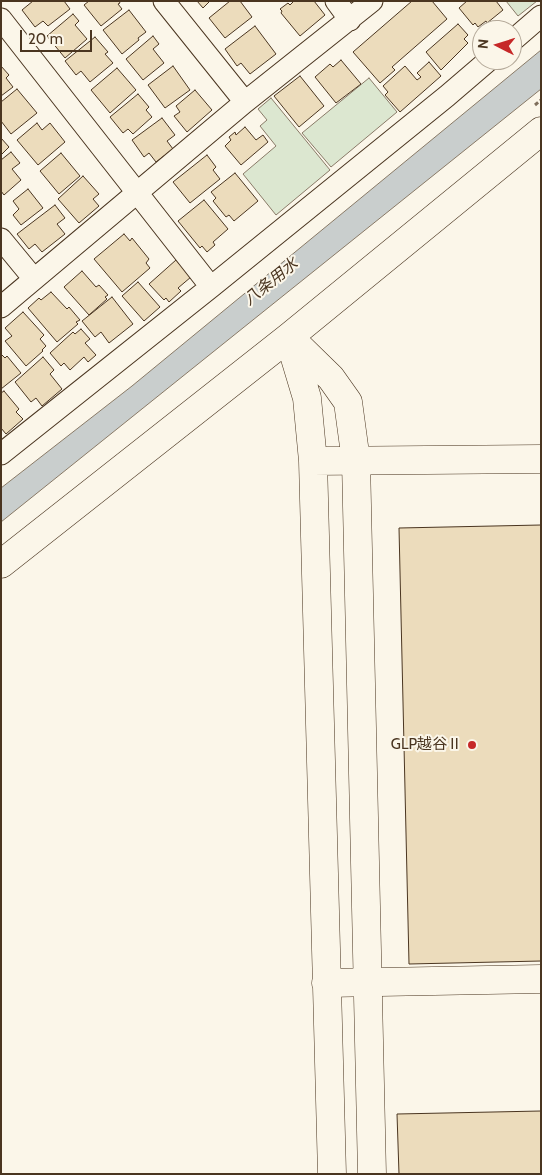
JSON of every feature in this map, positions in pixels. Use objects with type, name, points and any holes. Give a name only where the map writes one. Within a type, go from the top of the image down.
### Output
[{"type":"street","points":[[164,1],[245,102]]},
{"type":"street","points":[[336,1],[350,20]]},
{"type":"street","points":[[1,307],[245,102],[372,1]]},
{"type":"street","points":[[522,32],[541,16]]},
{"type":"street","points":[[1,19],[212,287]]},
{"type":"street","points":[[1,454],[212,287],[478,70]]},
{"type":"street","points":[[1,564],[289,337],[541,131]]},
{"type":"street","points":[[1,239],[34,279]]},
{"type":"street","points":[[289,337],[331,378],[348,402],[356,461],[372,1174]]},
{"type":"street","points":[[289,337],[307,398],[314,462],[332,1174]]},
{"type":"street","points":[[314,462],[541,459]]},
{"type":"street","points":[[326,983],[541,980]]},
{"type":"green space","points":[[506,1],[537,1],[518,16]]},
{"type":"green space","points":[[369,78],[397,112],[331,167],[302,133]]},
{"type":"green space","points":[[271,98],[330,170],[276,215],[243,174],[276,146],[260,126],[267,120],[258,109]]},
{"type":"water","name":"八条用水","points":[[541,50],[541,89],[1,522],[1,488],[132,386],[517,70],[522,70],[522,66]]},
{"type":"building","points":[[33,1],[64,1],[70,9],[48,26],[43,21],[35,27],[22,10]]},
{"type":"building","points":[[89,1],[119,1],[120,3],[118,4],[122,9],[101,26],[84,5]]},
{"type":"building","points":[[197,1],[210,1],[203,8]]},
{"type":"building","points":[[230,1],[240,1],[252,17],[225,38],[209,18]]},
{"type":"building","points":[[294,1],[314,1],[325,15],[300,36],[281,13],[280,9]]},
{"type":"building","points":[[412,1],[432,1],[447,19],[392,67],[395,70],[380,83],[353,52]]},
{"type":"building","points":[[467,1],[496,1],[503,10],[491,20],[472,20],[472,24],[459,8]]},
{"type":"building","points":[[129,10],[146,32],[122,54],[103,30]]},
{"type":"building","points":[[73,14],[79,21],[75,25],[87,39],[65,58],[47,36]]},
{"type":"building","points":[[458,24],[468,35],[464,39],[468,43],[441,70],[426,52]]},
{"type":"building","points":[[255,26],[276,54],[250,74],[241,63],[237,66],[225,49]]},
{"type":"building","points":[[153,36],[159,44],[153,49],[164,63],[143,80],[126,59]]},
{"type":"building","points":[[95,37],[108,52],[105,54],[113,63],[90,82],[81,71],[76,75],[65,61]]},
{"type":"building","points":[[341,60],[361,84],[336,103],[315,77],[330,64],[333,67]]},
{"type":"building","points":[[429,62],[441,76],[400,112],[385,95],[388,92],[383,86],[405,66],[417,80],[421,77],[417,73]]},
{"type":"building","points":[[1,66],[9,75],[6,78],[13,87],[1,96]]},
{"type":"building","points":[[173,66],[190,90],[165,108],[148,85]]},
{"type":"building","points":[[117,68],[136,90],[110,113],[91,90]]},
{"type":"building","points":[[300,76],[324,106],[299,127],[274,96]]},
{"type":"building","points":[[17,89],[37,113],[11,134],[1,121],[1,102]]},
{"type":"building","points":[[195,90],[212,110],[187,132],[174,116],[180,112],[176,106]]},
{"type":"building","points":[[138,94],[149,107],[146,110],[152,117],[133,134],[128,129],[123,133],[110,117]]},
{"type":"building","points":[[162,118],[175,135],[167,141],[173,149],[156,162],[149,153],[144,157],[132,140]]},
{"type":"building","points":[[37,123],[42,130],[50,123],[65,142],[38,165],[17,140]]},
{"type":"building","points":[[245,127],[256,140],[263,135],[268,142],[241,165],[225,146],[231,140],[229,137],[235,132],[236,135]]},
{"type":"building","points":[[1,138],[9,147],[1,155]]},
{"type":"building","points":[[11,152],[20,163],[12,169],[21,180],[4,195],[1,191],[1,160]]},
{"type":"building","points":[[61,153],[80,176],[59,194],[40,171]]},
{"type":"building","points":[[207,155],[216,167],[213,170],[220,179],[190,203],[173,182]]},
{"type":"building","points":[[235,173],[258,201],[234,221],[229,215],[226,217],[213,201],[216,198],[211,192]]},
{"type":"building","points":[[83,176],[99,194],[93,199],[99,206],[79,223],[58,199]]},
{"type":"building","points":[[28,189],[43,208],[21,225],[13,215],[19,209],[13,201]]},
{"type":"building","points":[[204,200],[228,229],[213,242],[215,245],[207,252],[202,246],[200,248],[178,221]]},
{"type":"building","points":[[55,205],[65,218],[57,224],[65,234],[42,252],[35,244],[29,249],[17,234]]},
{"type":"building","points":[[124,234],[130,241],[132,238],[149,259],[146,263],[150,268],[122,292],[94,259]]},
{"type":"building","points":[[176,260],[191,277],[178,288],[181,291],[169,302],[166,298],[164,300],[149,284]]},
{"type":"building","points":[[82,271],[96,287],[99,285],[108,295],[105,297],[107,299],[89,315],[64,287]]},
{"type":"building","points":[[138,282],[160,307],[144,321],[122,296]]},
{"type":"building","points":[[51,292],[67,309],[69,307],[80,320],[76,322],[78,324],[57,342],[28,308],[39,298],[41,300]]},
{"type":"building","points":[[112,297],[133,324],[109,343],[101,332],[95,337],[82,321]]},
{"type":"building","points":[[23,312],[44,335],[40,339],[46,346],[26,366],[5,341],[12,336],[5,328]]},
{"type":"building","points":[[81,329],[90,339],[85,343],[96,355],[88,362],[84,357],[70,370],[64,363],[61,366],[50,353],[73,332],[75,334]]},
{"type":"building","points":[[1,354],[5,358],[7,356],[21,373],[1,389]]},
{"type":"building","points":[[43,357],[54,370],[50,374],[62,389],[42,406],[36,398],[31,402],[15,382]]},
{"type":"building","points":[[4,391],[19,409],[16,412],[23,419],[6,434],[1,428],[1,393]]},
{"type":"building","name":"GLP越谷Ⅱ","points":[[541,525],[541,961],[409,964],[399,528]]},
{"type":"building","points":[[541,1111],[541,1174],[399,1174],[397,1114]]},
{"type":"place","name":"GLP越谷Ⅱ","points":[[472,745]]}]
